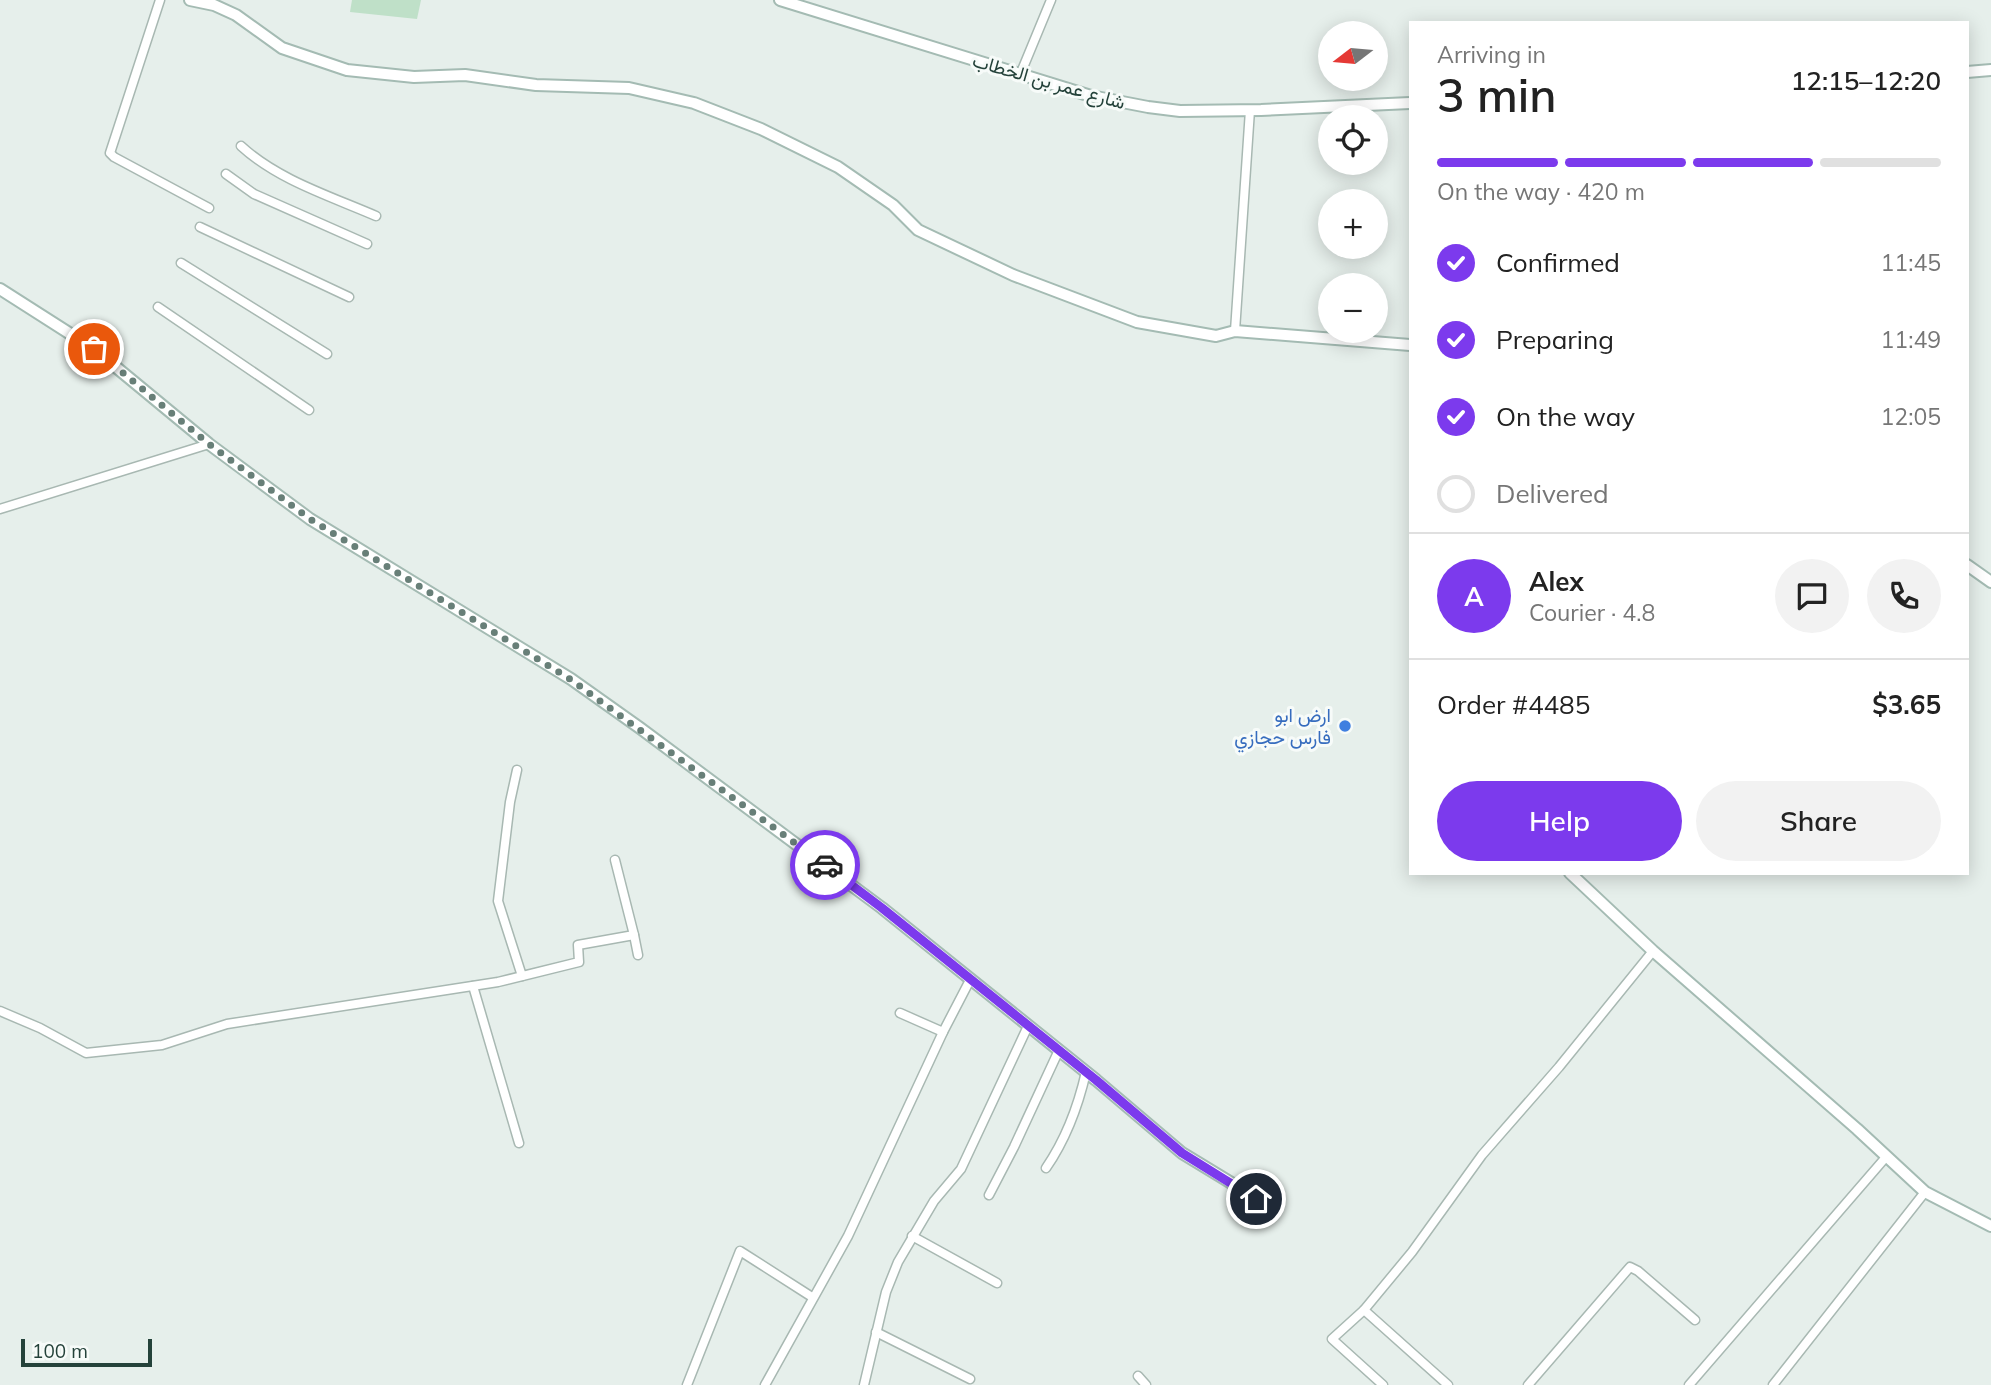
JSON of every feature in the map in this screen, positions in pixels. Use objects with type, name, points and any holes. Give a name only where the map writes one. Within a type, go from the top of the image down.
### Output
[{"type":"street","points":[[160,0],[110,153],[209,208]]},
{"type":"street","points":[[190,0],[214,5],[236,15],[282,48],[347,70],[414,77],[466,75],[536,85],[629,88],[694,103],[761,129],[838,167],[893,205],[918,230],[1013,275],[1137,322],[1216,336],[1235,331],[1409,345]]},
{"type":"street","name":"شارع عمر بن الخطاب","points":[[780,0],[1091,96],[1148,107],[1180,111],[1250,110],[1409,103]]},
{"type":"street","points":[[1020,75],[1051,0]]},
{"type":"street","points":[[1969,72],[1991,70]]},
{"type":"street","points":[[1235,331],[1250,110]]},
{"type":"street","points":[[241,146],[256,160],[281,174],[376,216]]},
{"type":"street","points":[[226,174],[254,194],[367,244]]},
{"type":"street","points":[[200,227],[349,297]]},
{"type":"street","points":[[181,263],[327,354]]},
{"type":"street","points":[[0,289],[94,349],[209,444],[310,519],[570,679],[882,908],[1182,1153],[1256,1199]]},
{"type":"street","points":[[158,307],[309,410]]},
{"type":"street","points":[[0,509],[209,444]]},
{"type":"street","points":[[1969,566],[1991,582]]},
{"type":"street","points":[[517,770],[510,802],[498,901],[522,976]]},
{"type":"street","points":[[615,860],[638,955]]},
{"type":"street","points":[[1572,875],[1653,951],[1925,1192],[1991,1226]]},
{"type":"street","points":[[0,1011],[40,1028],[86,1053],[162,1045],[227,1024],[522,976],[579,962],[578,945],[635,935]]},
{"type":"street","points":[[1382,1385],[1332,1339],[1364,1310],[1412,1252],[1482,1155],[1559,1067],[1653,951]]},
{"type":"street","points":[[765,1385],[848,1237],[970,980]]},
{"type":"street","points":[[473,986],[519,1143]]},
{"type":"street","points":[[900,1013],[943,1032]]},
{"type":"street","points":[[864,1385],[886,1292],[898,1262],[934,1201],[961,1168],[1028,1026]]},
{"type":"street","points":[[989,1195],[1059,1050]]},
{"type":"street","points":[[1046,1168],[1059,1149],[1080,1099],[1086,1072]]},
{"type":"street","points":[[1689,1385],[1886,1157]]},
{"type":"street","points":[[1773,1385],[1925,1192]]},
{"type":"street","points":[[912,1236],[997,1283]]},
{"type":"street","points":[[687,1385],[740,1251],[812,1297]]},
{"type":"street","points":[[1528,1385],[1630,1267],[1695,1321]]},
{"type":"street","points":[[1364,1310],[1448,1385]]},
{"type":"street","points":[[876,1332],[970,1378]]},
{"type":"street","points":[[1138,1376],[1146,1385]]},
{"type":"green space","points":[[352,0],[421,0],[417,19],[350,12]]},
{"type":"way so far","points":[[94,349],[209,444],[310,519],[570,679],[825,865]]},
{"type":"place","name":"ارض ابو فارس حجازي","points":[[1345,726]]},
{"type":"route","points":[[825,865],[1096,1080],[1182,1153],[1256,1199]]}]
